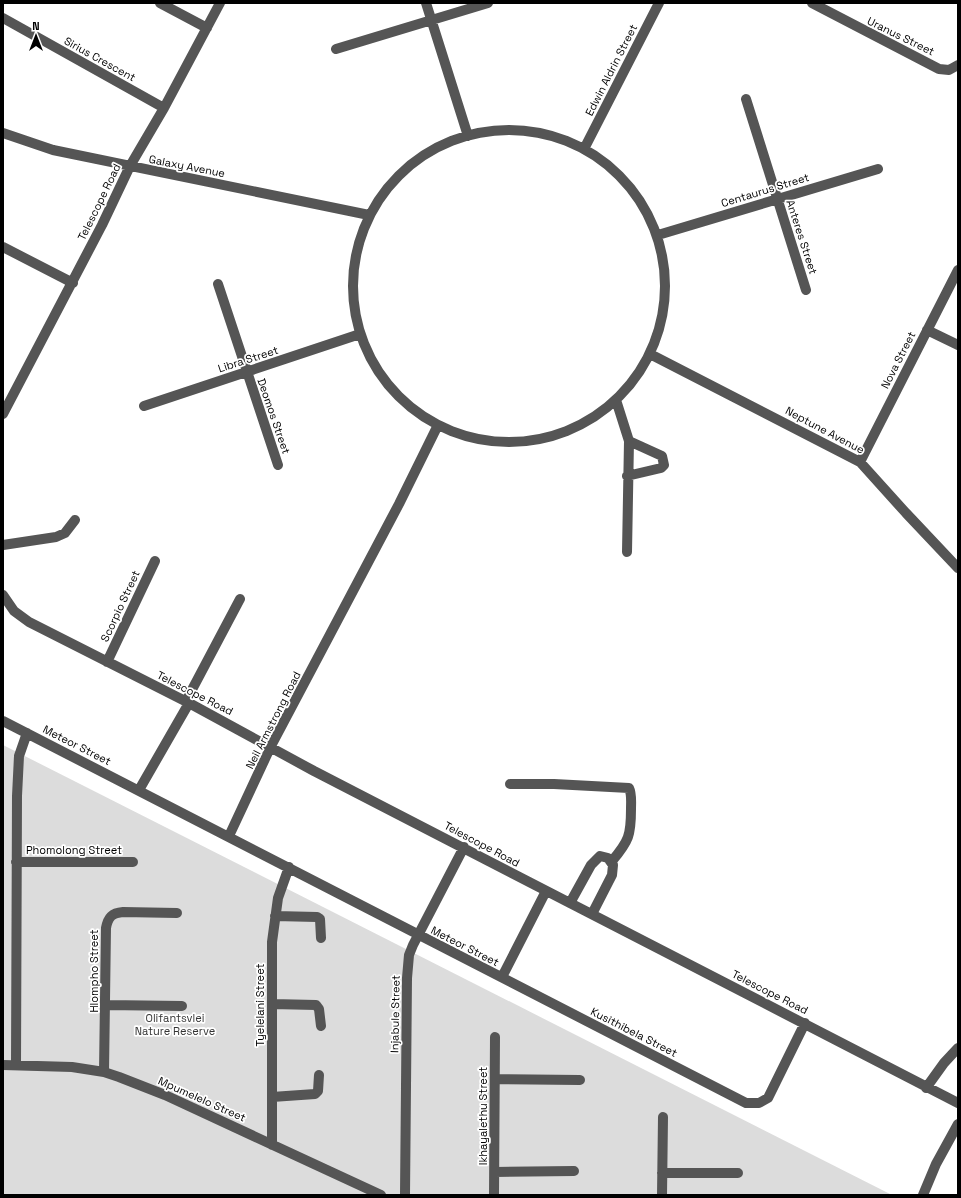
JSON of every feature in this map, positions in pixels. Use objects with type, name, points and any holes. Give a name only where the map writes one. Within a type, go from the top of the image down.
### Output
[{"type":"street","points":[[160,3],[207,28]]},
{"type":"street","name":"Telescope Road","points":[[3,414],[72,283],[130,166],[164,108],[220,3]]},
{"type":"street","points":[[426,3],[468,136]]},
{"type":"street","points":[[336,49],[488,3]]},
{"type":"street","name":"Edwin Aldrin Street","points":[[584,149],[659,3]]},
{"type":"street","name":"Uranus Street","points":[[812,3],[866,32],[939,68],[949,70],[958,65]]},
{"type":"street","name":"Sirius Crescent","points":[[3,18],[164,108]]},
{"type":"street","name":"Anteres Street","points":[[746,99],[806,290]]},
{"type":"street","points":[[515,130],[539,132],[562,139],[584,149],[608,165],[629,185],[646,209],[658,235],[665,265],[666,296],[661,326],[650,354],[629,386],[616,400],[601,412],[574,428],[550,436],[512,442],[486,440],[456,432],[438,425],[404,402],[390,387],[377,371],[360,334],[353,304],[352,273],[358,243],[369,215],[387,188],[410,165],[437,147],[468,136],[491,131],[515,130]]},
{"type":"street","name":"Galaxy Avenue","points":[[3,132],[53,150],[369,215]]},
{"type":"street","name":"Centaurus Street","points":[[658,235],[878,169]]},
{"type":"street","points":[[3,247],[72,283]]},
{"type":"street","name":"Nova Street","points":[[860,462],[958,270]]},
{"type":"street","name":"Deomos Street","points":[[218,284],[278,465]]},
{"type":"street","points":[[927,330],[958,344]]},
{"type":"street","name":"Libra Street","points":[[144,406],[360,334]]},
{"type":"street","name":"Neptune Avenue","points":[[650,354],[860,462],[958,568]]},
{"type":"street","points":[[616,400],[629,441],[627,476],[627,552]]},
{"type":"street","name":"Neil Armstrong Road","points":[[229,836],[271,746],[396,510],[438,425]]},
{"type":"street","points":[[627,476],[661,468],[664,465],[662,456],[629,441]]},
{"type":"street","points":[[3,545],[56,538],[65,533],[75,520]]},
{"type":"street","name":"Scorpio Street","points":[[107,662],[155,561]]},
{"type":"street","name":"Telescope Road","points":[[3,595],[14,611],[28,622],[187,702],[271,746],[314,771],[806,1023],[926,1088],[958,1103]]},
{"type":"street","points":[[139,790],[187,702],[240,599]]},
{"type":"street","name":"Meteor Street","points":[[3,721],[229,836]]},
{"type":"street","points":[[16,1065],[16,862],[18,756],[27,733]]},
{"type":"street","points":[[510,784],[554,784],[629,788],[631,799],[630,833],[623,848],[612,861]]},
{"type":"street","points":[[229,836],[418,935]]},
{"type":"street","name":"Injabule Street","points":[[405,1195],[407,978],[409,955],[464,847]]},
{"type":"street","points":[[570,903],[584,875],[597,858],[605,856],[612,861],[614,869],[592,914]]},
{"type":"street","name":"Phomolong Street","points":[[16,862],[133,862]]},
{"type":"street","name":"Tyelelani Street","points":[[272,1144],[272,942],[275,916],[289,867]]},
{"type":"street","points":[[502,977],[546,891]]},
{"type":"street","name":"Hlompho Street","points":[[104,1072],[106,928],[109,918],[116,913],[123,912],[177,913]]},
{"type":"street","points":[[275,916],[317,917],[320,919],[321,938]]},
{"type":"street","name":"Meteor Street","points":[[418,935],[502,977]]},
{"type":"street","name":"Kusithibela Street","points":[[502,977],[749,1104],[759,1103],[768,1098],[806,1023]]},
{"type":"street","points":[[272,1004],[316,1005],[319,1009],[321,1026]]},
{"type":"street","points":[[106,1005],[182,1006]]},
{"type":"street","name":"Ikhayalethu Street","points":[[494,1195],[495,1037]]},
{"type":"street","points":[[926,1088],[944,1063],[958,1048]]},
{"type":"street","name":"Mpumelelo Street","points":[[3,1065],[72,1066],[104,1072],[165,1095],[381,1195]]},
{"type":"street","points":[[272,1097],[315,1094],[318,1091],[319,1075]]},
{"type":"street","points":[[495,1079],[580,1080]]},
{"type":"street","points":[[662,1195],[663,1117]]},
{"type":"street","points":[[924,1195],[936,1164],[958,1124]]},
{"type":"street","points":[[495,1172],[574,1171]]},
{"type":"street","points":[[662,1173],[738,1173]]},
{"type":"green space","name":"Olifantsvlei Nature Reserve","points":[[3,745],[892,1195],[3,1195]]}]
